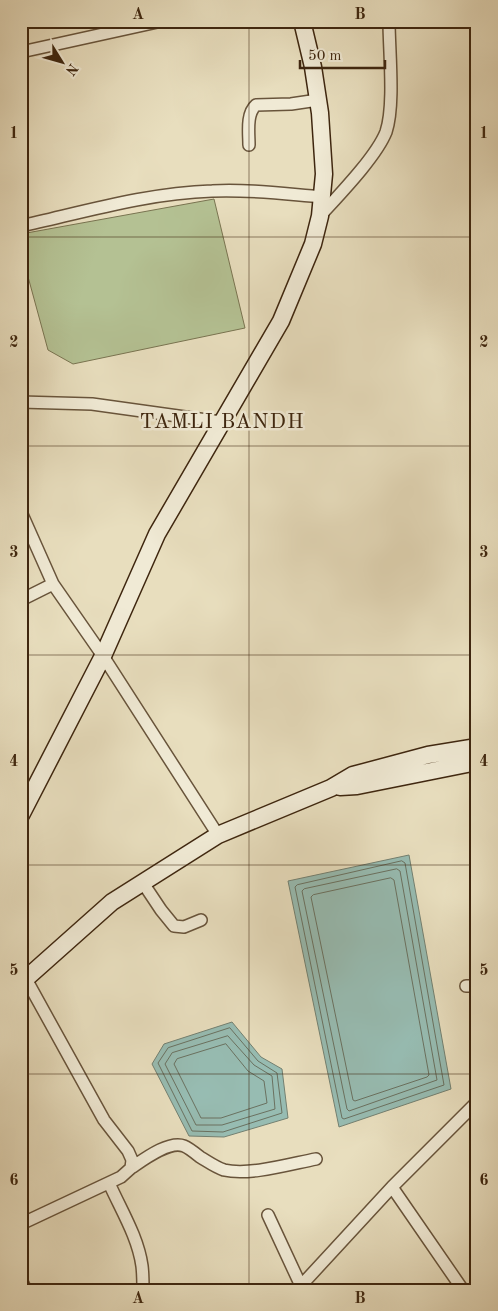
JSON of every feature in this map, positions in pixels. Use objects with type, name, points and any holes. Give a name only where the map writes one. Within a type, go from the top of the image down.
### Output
[{"type":"street","points":[[21,815],[103,656],[157,534],[281,321],[312,244],[320,216],[324,174],[318,100],[313,67],[302,21]]},
{"type":"street","points":[[320,216],[376,149],[385,133],[389,120],[390,97],[388,21]]},
{"type":"street","points":[[21,52],[155,22]]},
{"type":"street","points":[[249,146],[250,114],[256,106],[318,100]]},
{"type":"street","points":[[21,226],[130,201],[212,190],[253,191],[322,197]]},
{"type":"street","points":[[21,402],[92,404],[221,422]]},
{"type":"street","points":[[21,512],[54,584],[103,656],[218,835]]},
{"type":"street","points":[[21,600],[54,584]]},
{"type":"street","points":[[131,1168],[132,1160],[128,1151],[104,1120],[24,981],[112,902],[218,835],[331,788],[353,775],[428,756],[477,747]]},
{"type":"street","points":[[331,788],[357,786],[477,762]]},
{"type":"street","points":[[143,882],[174,926],[184,927],[202,920]]},
{"type":"street","points":[[268,1216],[299,1288],[392,1187],[477,1102]]},
{"type":"street","points":[[21,1224],[121,1177],[131,1168],[158,1152],[176,1145],[183,1146],[219,1168],[238,1171],[270,1169],[316,1159]]},
{"type":"street","points":[[109,1183],[139,1251],[143,1290]]},
{"type":"street","points":[[392,1187],[463,1290]]},
{"type":"street","points":[[21,1280],[26,1290]]},
{"type":"green space","points":[[214,199],[245,328],[73,364],[48,350],[21,251],[21,234]]},
{"type":"water","points":[[409,855],[451,1089],[339,1127],[288,881]]},
{"type":"water","points":[[232,1022],[261,1057],[282,1069],[288,1118],[224,1137],[189,1136],[152,1064],[164,1044]]},
{"type":"district","name":"TAMLI BANDH","points":[[222,422]]}]
